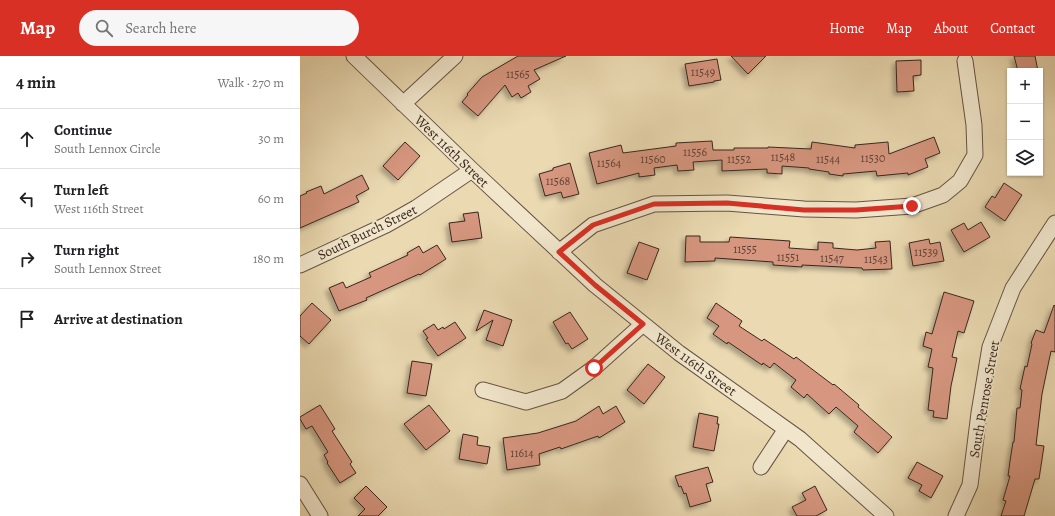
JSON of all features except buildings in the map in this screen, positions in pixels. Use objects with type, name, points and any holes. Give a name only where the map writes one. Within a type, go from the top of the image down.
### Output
[{"type":"street","name":"West 116th Street","points":[[354,56],[472,170],[595,285],[679,353],[800,439],[886,516]]},
{"type":"street","points":[[403,104],[455,56]]},
{"type":"street","points":[[559,252],[593,225],[654,204],[727,203],[804,210],[856,210],[912,206],[943,195],[960,181],[975,155],[974,125],[965,61]]},
{"type":"street","name":"South Burch Street","points":[[300,265],[392,222],[416,208],[472,170]]},
{"type":"street","name":"South Penrose Street","points":[[956,516],[970,485],[979,413],[990,347],[1013,288],[1055,222]]},
{"type":"street","points":[[483,390],[526,402],[562,391],[594,368],[643,324]]},
{"type":"street","points":[[762,468],[786,429]]},
{"type":"street","points":[[300,484],[320,516]]},
{"type":"route","points":[[594,368],[643,324],[595,285],[559,252],[593,225],[654,204],[727,203],[804,210],[856,210],[912,206]]}]
